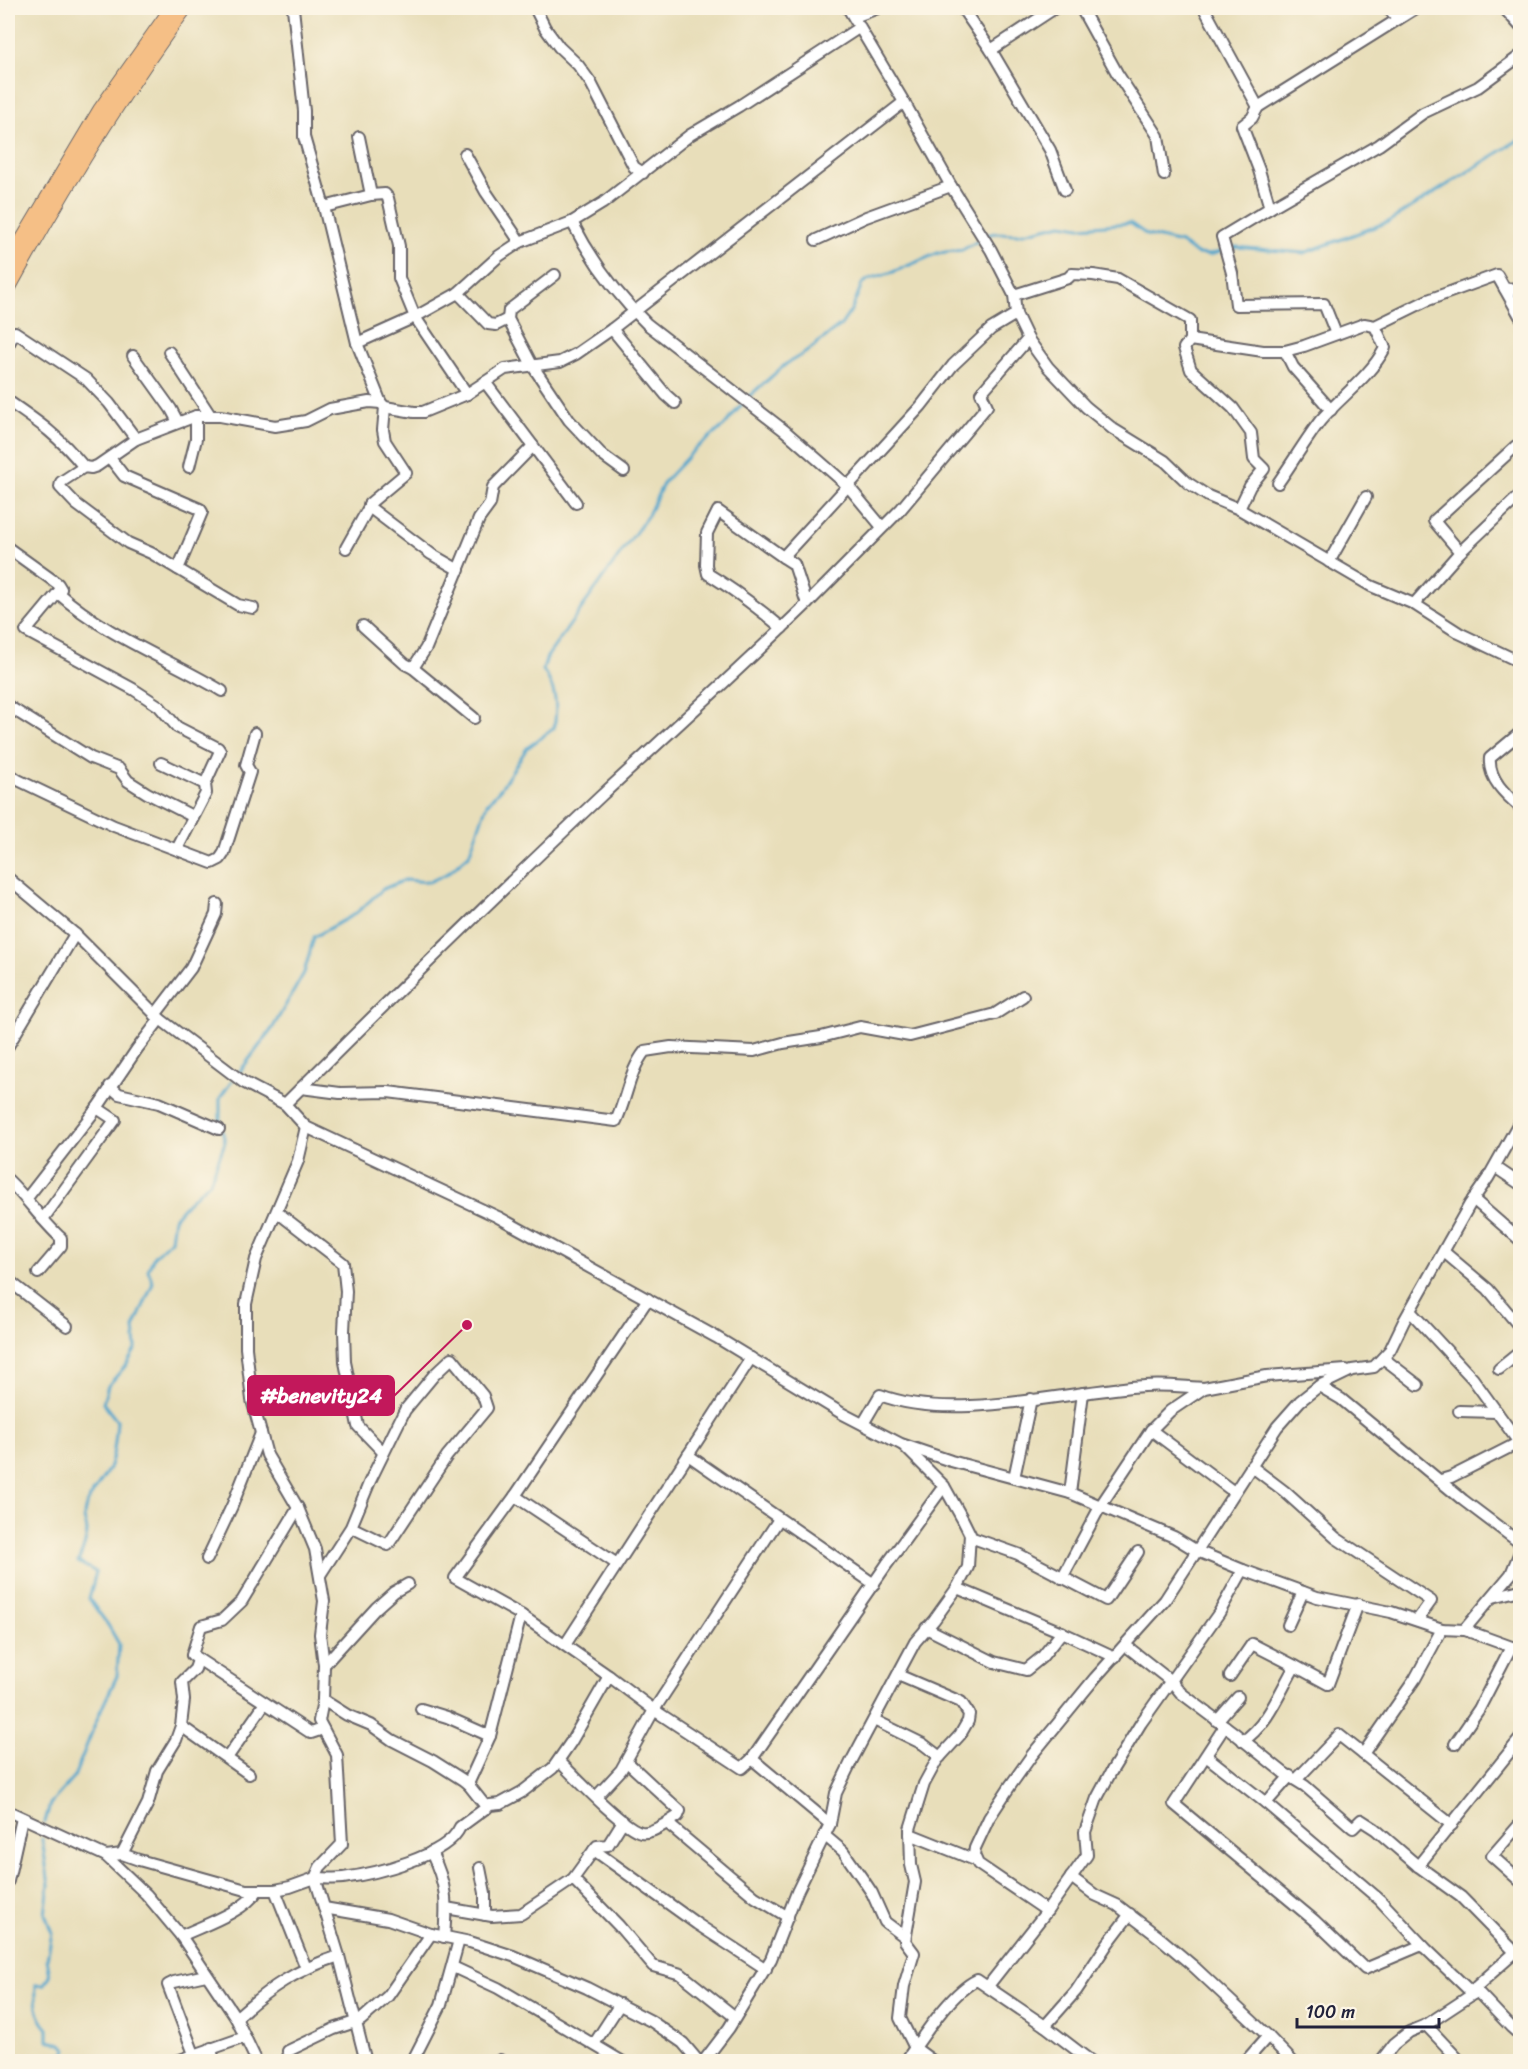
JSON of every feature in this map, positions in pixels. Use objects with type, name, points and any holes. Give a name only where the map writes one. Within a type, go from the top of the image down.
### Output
[{"type":"main road","points":[[8,264],[100,110],[172,8]]},
{"type":"main road","points":[[8,289],[50,212],[100,132],[148,57],[185,8]]},
{"type":"street","points":[[293,8],[304,111],[304,137],[324,207],[357,343],[383,405],[385,441],[406,473],[369,504],[346,548]]},
{"type":"street","points":[[535,8],[545,28],[559,47],[578,65],[591,83],[638,170]]},
{"type":"street","points":[[357,343],[415,317],[458,293],[499,256],[520,242],[572,222],[603,203],[625,185],[638,170],[854,17],[878,8]]},
{"type":"street","points":[[962,8],[991,50],[1050,150],[1065,190]]},
{"type":"street","points":[[991,50],[1055,8]]},
{"type":"street","points":[[1081,8],[1117,73],[1158,136],[1164,175]]},
{"type":"street","points":[[1204,8],[1258,106]]},
{"type":"street","points":[[1388,8],[1398,19]]},
{"type":"street","points":[[1270,208],[1259,170],[1242,126],[1252,118],[1258,106],[1416,8]]},
{"type":"street","points":[[1504,8],[1521,26]]},
{"type":"street","points":[[854,17],[951,186],[991,250],[1014,295],[1016,314],[1028,339],[1048,367],[1086,407],[1104,422],[1165,461],[1188,483],[1208,496],[1239,509],[1371,586],[1414,604],[1459,633],[1521,662]]},
{"type":"street","points":[[1336,334],[1324,304],[1236,305],[1232,273],[1222,237],[1379,145],[1423,113],[1478,87],[1521,56]]},
{"type":"street","points":[[8,401],[50,430],[84,467],[90,468],[110,458],[136,439],[196,416],[210,415],[275,426],[306,421],[330,409],[369,402],[423,412],[467,394],[505,369],[560,362],[576,354],[612,329],[904,102]]},
{"type":"street","points":[[359,137],[371,195]]},
{"type":"street","points":[[465,154],[486,192],[520,242]]},
{"type":"street","points":[[816,240],[866,217],[951,186]]},
{"type":"street","points":[[324,207],[371,195],[385,194],[388,198],[399,246],[399,279],[415,317],[467,394]]},
{"type":"street","points":[[572,222],[592,260],[634,311],[674,347],[785,431],[848,486],[882,527]]},
{"type":"street","points":[[1014,295],[1068,278],[1072,274],[1118,279],[1190,320],[1190,340],[1184,348],[1191,370],[1233,408],[1251,433],[1254,459],[1264,469],[1250,486],[1239,509]]},
{"type":"street","points":[[555,275],[509,310],[508,319],[532,364],[576,428],[602,455],[624,471]]},
{"type":"street","points":[[1190,340],[1263,351],[1285,351],[1364,324],[1375,326],[1428,300],[1497,275],[1521,316]]},
{"type":"street","points":[[1505,289],[1521,288]]},
{"type":"street","points":[[458,293],[489,324],[496,325],[508,319]]},
{"type":"street","points":[[783,557],[921,406],[953,365],[991,329],[1016,314]]},
{"type":"street","points":[[1278,483],[1320,421],[1366,376],[1385,348],[1375,326]]},
{"type":"street","points":[[612,329],[675,403]]},
{"type":"street","points":[[8,345],[15,332],[86,379],[109,403],[136,439]]},
{"type":"street","points":[[285,1104],[387,1002],[807,604],[901,509],[987,406],[981,393],[1028,339]]},
{"type":"street","points":[[1285,351],[1293,367],[1331,410]]},
{"type":"street","points":[[169,352],[210,415]]},
{"type":"street","points":[[133,356],[178,422]]},
{"type":"street","points":[[485,382],[576,503]]},
{"type":"street","points":[[189,467],[196,439],[196,416]]},
{"type":"street","points":[[1460,552],[1434,521],[1515,446]]},
{"type":"street","points":[[413,668],[426,648],[479,519],[490,504],[494,487],[533,447]]},
{"type":"street","points":[[110,458],[124,476],[201,511],[178,569]]},
{"type":"street","points":[[84,467],[61,482],[60,487],[66,495],[128,543],[152,554],[238,605],[253,608]]},
{"type":"street","points":[[1414,604],[1460,552],[1521,495]]},
{"type":"street","points":[[1329,562],[1366,497]]},
{"type":"street","points":[[369,507],[431,555],[459,570]]},
{"type":"street","points":[[782,628],[755,605],[740,598],[735,591],[708,574],[705,565],[707,534],[718,511],[794,564],[807,604]]},
{"type":"street","points":[[8,548],[58,584],[61,589],[26,631],[133,689],[159,706],[177,728],[220,751],[205,784],[206,793],[192,816],[177,849]]},
{"type":"street","points":[[58,593],[70,604],[129,642],[222,691]]},
{"type":"street","points":[[363,626],[405,664],[474,718]]},
{"type":"street","points":[[8,706],[91,758],[119,769],[128,781],[147,793],[192,816]]},
{"type":"street","points":[[8,772],[18,780],[114,826],[212,863],[220,859],[224,853],[250,772],[246,765],[255,733]]},
{"type":"street","points":[[1521,733],[1490,758],[1493,776],[1505,795],[1521,807]]},
{"type":"street","points":[[161,763],[205,784]]},
{"type":"street","points":[[8,878],[75,934],[158,1017],[243,1082],[285,1104],[306,1127],[459,1197],[648,1299],[901,1444],[1101,1505],[1174,1537],[1197,1551],[1317,1597],[1358,1604],[1418,1619],[1442,1629],[1464,1630],[1516,1648],[1455,1744]]},
{"type":"street","points":[[27,1198],[97,1108],[191,968],[216,914],[217,904]]},
{"type":"street","points":[[8,1046],[75,934]]},
{"type":"street","points":[[301,1088],[340,1093],[388,1092],[616,1121],[635,1064],[645,1051],[670,1047],[754,1051],[860,1027],[910,1036],[995,1014],[1023,996]]},
{"type":"street","points":[[110,1086],[119,1094],[159,1103],[219,1129]]},
{"type":"street","points":[[43,1219],[115,1120],[97,1108]]},
{"type":"street","points":[[863,1424],[880,1395],[906,1402],[945,1406],[1146,1386],[1204,1388],[1267,1376],[1374,1367],[1390,1350],[1473,1199],[1520,1125]]},
{"type":"street","points":[[306,1127],[298,1161],[256,1259],[246,1304],[246,1348],[252,1400],[267,1455],[298,1508],[315,1549],[320,1575],[324,1601],[320,1634],[324,1665],[323,1700],[319,1721],[337,1755],[342,1844],[320,1867],[315,1878],[339,1956],[366,2061]]},
{"type":"street","points":[[1495,1167],[1521,1184]]},
{"type":"street","points":[[8,1180],[27,1198],[62,1241],[61,1246],[38,1273]]},
{"type":"street","points":[[1473,1199],[1521,1240]]},
{"type":"street","points":[[277,1212],[343,1263],[346,1291],[345,1362],[358,1426],[383,1452]]},
{"type":"street","points":[[1444,1252],[1488,1289],[1521,1327]]},
{"type":"street","points":[[8,1280],[67,1326]]},
{"type":"street","points":[[648,1299],[515,1496],[455,1578],[521,1616],[565,1645],[654,1710],[742,1768],[752,1759],[886,1564],[944,1486]]},
{"type":"street","points":[[1410,1311],[1473,1379],[1520,1444],[1451,1478],[1441,1480]]},
{"type":"street","points":[[1499,1369],[1521,1352]]},
{"type":"street","points":[[320,1575],[351,1527],[383,1452],[405,1410],[434,1375],[452,1358],[483,1396],[486,1408],[447,1456],[388,1545],[351,1527]]},
{"type":"street","points":[[565,1645],[751,1358]]},
{"type":"street","points":[[1383,1358],[1418,1385]]},
{"type":"street","points":[[975,1860],[975,1848],[988,1818],[1010,1786],[1032,1755],[1165,1600],[1277,1427],[1300,1401],[1319,1386],[1352,1370]]},
{"type":"street","points":[[1319,1386],[1341,1399],[1521,1544]]},
{"type":"street","points":[[1062,1578],[1101,1505],[1151,1430],[1170,1411],[1204,1388]]},
{"type":"street","points":[[1070,1494],[1083,1394]]},
{"type":"street","points":[[1014,1478],[1031,1399]]},
{"type":"street","points":[[1459,1412],[1497,1412]]},
{"type":"street","points":[[1151,1430],[1234,1492]]},
{"type":"street","points":[[207,1560],[232,1506],[261,1433]]},
{"type":"street","points":[[324,1908],[388,1919],[431,1934],[513,1956],[620,2004],[669,2032],[701,2061],[735,2017],[766,1969],[797,1892],[830,1824],[837,1793],[915,1642],[957,1588],[968,1567],[970,1534],[944,1486],[901,1444]]},
{"type":"street","points":[[688,1455],[874,1584]]},
{"type":"street","points":[[1251,1466],[1284,1491],[1336,1538],[1431,1601],[1418,1619]]},
{"type":"street","points":[[515,1496],[617,1564]]},
{"type":"street","points":[[298,1508],[242,1601],[222,1620],[201,1626],[192,1655],[311,1733],[323,1729]]},
{"type":"street","points":[[596,1797],[621,1770],[654,1710],[779,1519]]},
{"type":"street","points":[[970,1538],[1018,1554],[1106,1600],[1138,1552]]},
{"type":"street","points":[[1464,1630],[1511,1574],[1521,1552]]},
{"type":"street","points":[[988,1986],[1047,1911],[1087,1855],[1085,1832],[1097,1798],[1111,1772],[1142,1723],[1219,1613],[1243,1570]]},
{"type":"street","points":[[324,1665],[376,1608],[394,1592],[408,1584]]},
{"type":"street","points":[[957,1588],[1115,1657]]},
{"type":"street","points":[[1492,1597],[1521,1590]]},
{"type":"street","points":[[1288,1625],[1303,1592]]},
{"type":"street","points":[[1230,1676],[1252,1644],[1328,1684],[1358,1604]]},
{"type":"street","points":[[468,1784],[490,1736],[521,1616]]},
{"type":"street","points":[[926,1628],[994,1662],[1026,1670],[1042,1657],[1062,1632]]},
{"type":"street","points":[[1363,1754],[1415,1679],[1442,1629]]},
{"type":"street","points":[[1125,1645],[1172,1682],[1181,1693],[1293,1778],[1353,1828],[1361,1820],[1376,1829],[1418,1866],[1461,1897],[1518,1950],[1474,1991],[1426,2025],[1409,2032],[1394,2044],[1384,2060]]},
{"type":"street","points":[[122,1854],[147,1803],[157,1771],[182,1726],[184,1700],[182,1682],[195,1669],[198,1660]]},
{"type":"street","points":[[1242,1741],[1252,1735],[1269,1713],[1295,1666]]},
{"type":"street","points":[[898,1675],[961,1702],[967,1709],[968,1721],[960,1735],[940,1756],[924,1784],[910,1829],[911,1865],[915,1882],[905,1941],[914,1953],[904,1986],[900,2018],[915,2048],[934,2061]]},
{"type":"street","points":[[106,1856],[122,1854],[234,1887],[257,1891],[290,1887],[315,1878],[340,1878],[395,1867],[431,1852],[447,1842],[458,1833],[460,1827],[487,1808],[522,1792],[559,1761],[609,1676]]},
{"type":"street","points":[[1238,1697],[1221,1723],[1206,1756],[1174,1804],[1315,1921],[1365,1969],[1422,1945],[1424,1947]]},
{"type":"street","points":[[323,1700],[433,1761],[468,1784],[487,1808]]},
{"type":"street","points":[[227,1758],[265,1703]]},
{"type":"street","points":[[422,1709],[490,1736]]},
{"type":"street","points":[[874,1720],[923,1744],[940,1756]]},
{"type":"street","points":[[182,1726],[249,1774]]},
{"type":"street","points":[[1266,1803],[1339,1735],[1452,1825]]},
{"type":"street","points":[[1418,1866],[1521,1739]]},
{"type":"street","points":[[1206,1756],[1266,1803],[1380,1900],[1424,1947],[1521,2035]]},
{"type":"street","points":[[752,1759],[830,1824]]},
{"type":"street","points":[[559,1761],[623,1821],[640,1832],[649,1832],[678,1816],[680,1811],[626,1761]]},
{"type":"street","points":[[8,1811],[106,1856],[146,1894],[181,1936],[236,2018],[257,2061]]},
{"type":"street","points":[[8,1881],[22,1818]]},
{"type":"street","points":[[446,1908],[485,1915],[521,1914],[573,1880],[597,1846],[608,1845],[623,1821]]},
{"type":"street","points":[[667,1823],[755,1897],[788,1917]]},
{"type":"street","points":[[1521,1824],[1492,1856],[1521,1881]]},
{"type":"street","points":[[910,1834],[975,1860],[1047,1911]]},
{"type":"street","points":[[824,1835],[843,1851],[860,1874],[873,1893],[885,1922],[906,1937]]},
{"type":"street","points":[[594,1850],[696,1924],[766,1969]]},
{"type":"street","points":[[431,1852],[443,1878],[446,1908],[444,1937]]},
{"type":"street","points":[[480,1868],[485,1893],[485,1915]]},
{"type":"street","points":[[1071,1877],[1095,1895],[1130,1914],[1192,1965],[1293,2061]]},
{"type":"street","points":[[573,1880],[619,1926],[653,1966],[681,1974],[735,2017]]},
{"type":"street","points":[[275,1890],[306,1968]]},
{"type":"street","points":[[181,1936],[235,1910],[253,1898],[257,1891]]},
{"type":"street","points":[[1045,2026],[1076,1991],[1130,1914]]},
{"type":"street","points":[[288,2051],[334,2029],[361,2020],[388,1996],[431,1934]]},
{"type":"street","points":[[412,2061],[441,2005],[459,1940]]},
{"type":"street","points":[[236,2018],[276,1985],[306,1968],[339,1956]]},
{"type":"street","points":[[453,1966],[498,1988],[623,2061]]},
{"type":"street","points":[[194,2054],[168,1985],[206,1975]]},
{"type":"street","points":[[905,2061],[956,1995],[977,1980],[1092,2061]]},
{"type":"street","points":[[594,2044],[620,2004]]},
{"type":"street","points":[[1426,2025],[1461,2061]]},
{"type":"street","points":[[1245,2061],[1268,2036]]},
{"type":"street","points":[[174,2061],[245,2037]]},
{"type":"street","points":[[211,2048],[214,2061]]},
{"type":"waterway","points":[[1229,250],[1236,247],[1304,253],[1388,222],[1520,139]]},
{"type":"waterway","points":[[987,235],[1019,234],[1062,224],[1080,227],[1130,223],[1147,235],[1181,243],[1197,254],[1210,255],[1223,251]]},
{"type":"waterway","points":[[747,398],[786,364],[805,353],[841,325],[852,309],[862,284],[869,279],[893,272],[938,253],[962,250],[978,241]]},
{"type":"waterway","points":[[238,1074],[272,1029],[304,973],[314,937],[355,914],[383,889],[405,880],[429,882],[448,873],[469,855],[487,804],[501,788],[527,748],[554,728],[555,698],[551,684],[543,670],[547,657],[648,515],[664,482],[694,450],[724,426],[742,404]]},
{"type":"waterway","points":[[45,1822],[50,1804],[74,1777],[117,1676],[119,1644],[89,1599],[96,1572],[78,1562],[87,1535],[84,1519],[87,1503],[108,1470],[114,1448],[117,1421],[103,1403],[108,1386],[127,1364],[136,1348],[134,1328],[153,1283],[148,1270],[154,1256],[171,1240],[174,1218],[210,1182],[225,1142],[220,1121],[220,1098],[232,1081]]},
{"type":"waterway","points":[[42,1839],[49,1885],[45,1914],[52,1933],[47,1959],[50,1976],[43,1985],[36,1984],[36,2002],[41,2019],[48,2029],[48,2041],[62,2044],[67,2050],[65,2053],[57,2054],[52,2062]]},
{"type":"place","name":"#benevity24","points":[[467,1325]]}]
